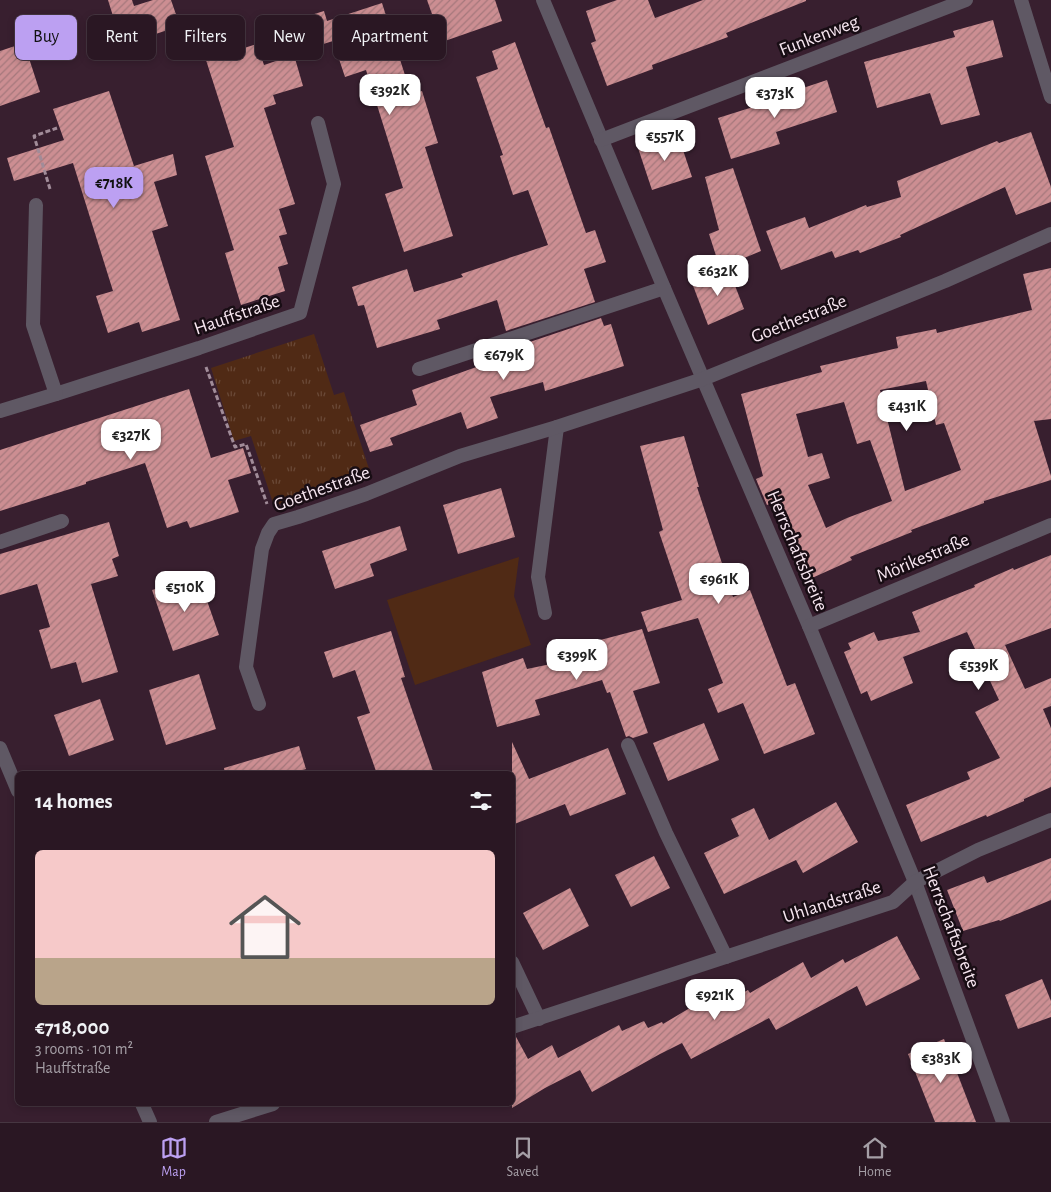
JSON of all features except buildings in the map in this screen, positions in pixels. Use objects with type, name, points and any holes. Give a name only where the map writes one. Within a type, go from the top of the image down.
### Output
[{"type":"street","name":"Herrschaftsbreite","points":[[544,0],[601,140],[809,626],[915,882],[1003,1122]]},
{"type":"street","name":"Funkenweg","points":[[601,140],[966,0]]},
{"type":"street","points":[[1021,0],[1051,97]]},
{"type":"street","name":"Hauffstraße","points":[[0,412],[199,348],[300,313],[334,184],[318,123]]},
{"type":"street","points":[[36,205],[33,325],[56,394]]},
{"type":"street","name":"Goethestraße","points":[[259,704],[246,668],[262,549],[268,533],[274,524],[366,494],[460,456],[557,427],[702,379],[945,281],[1051,234]]},
{"type":"street","points":[[419,369],[664,288]]},
{"type":"street","points":[[545,613],[538,577],[557,427]]},
{"type":"street","points":[[0,542],[62,521]]},
{"type":"street","name":"Mörikestraße","points":[[809,626],[1051,525]]},
{"type":"street","points":[[628,745],[666,833],[726,957]]},
{"type":"street","points":[[0,748],[15,784]]},
{"type":"street","name":"Uhlandstraße","points":[[515,1026],[893,902],[915,882],[978,850],[1051,820]]},
{"type":"street","points":[[515,968],[539,1019]]},
{"type":"street","points":[[143,1106],[150,1122]]},
{"type":"street","points":[[216,1122],[267,1106]]},
{"type":"path","points":[[36,205],[51,192],[34,136],[57,128]]},
{"type":"path","points":[[199,348],[235,447],[246,444],[274,524]]},
{"type":"green space","points":[[314,334],[334,395],[344,392],[371,475],[274,506],[251,436],[234,441],[211,368]]},
{"type":"green space","points":[[519,557],[514,596],[531,645],[415,685],[387,600]]}]
